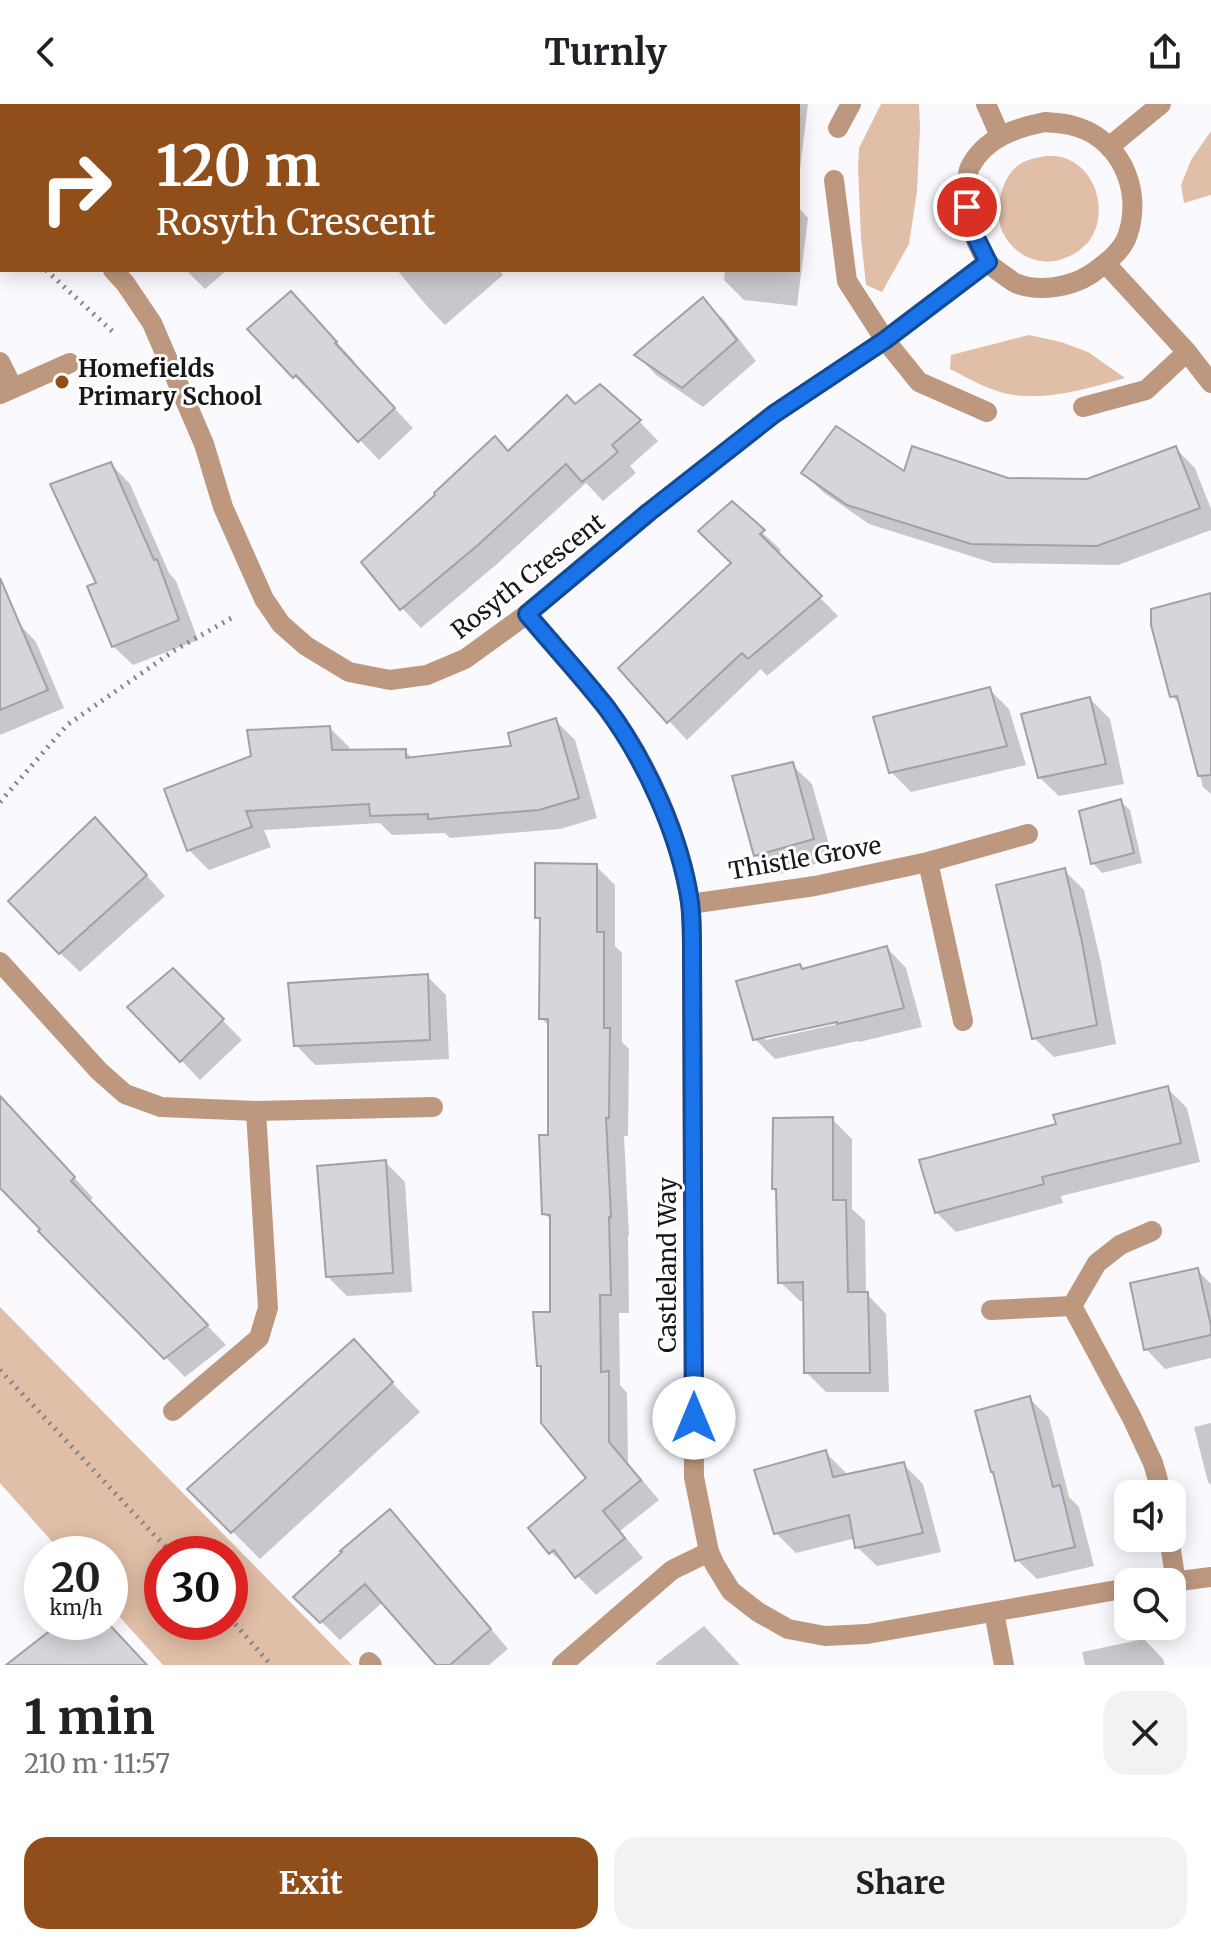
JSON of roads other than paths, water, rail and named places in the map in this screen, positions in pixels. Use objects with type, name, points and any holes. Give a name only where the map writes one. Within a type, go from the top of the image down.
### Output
[{"type":"street","points":[[838,128],[851,104]]},
{"type":"street","points":[[986,104],[1000,136]]},
{"type":"street","points":[[1109,147],[1161,104]]},
{"type":"street","points":[[1045,122],[1071,125],[1109,147],[1124,166],[1133,193],[1133,217],[1127,239],[1106,264],[1080,281],[1045,289],[1014,283],[988,262],[973,232],[967,207],[968,170],[979,154],[1000,136],[1022,126],[1045,122]]},
{"type":"street","points":[[834,180],[847,281],[885,340],[919,382],[987,412]]},
{"type":"street","name":"Rosyth Crescent","points":[[115,272],[152,323],[204,444],[223,507],[264,599],[281,624],[306,646],[349,672],[390,680],[427,675],[465,659],[527,614],[649,512],[774,414],[885,340],[988,262]]},
{"type":"street","points":[[1106,264],[1187,352],[1211,383]]},
{"type":"street","points":[[1083,407],[1146,390],[1187,352]]},
{"type":"street","points":[[0,362],[6,391],[70,363]]},
{"type":"street","name":"Castleland Way","points":[[527,614],[607,709],[638,758],[663,808],[681,858],[690,904],[693,966],[694,1477],[709,1552],[731,1591],[758,1612],[788,1629],[825,1636],[867,1634],[942,1623],[1114,1591]]},
{"type":"street","name":"Thistle Grove","points":[[690,904],[815,886],[928,862],[1028,834]]},
{"type":"street","points":[[928,862],[963,1021]]},
{"type":"street","points":[[0,962],[99,1071],[125,1094],[161,1107],[256,1111],[433,1107]]},
{"type":"street","points":[[173,1411],[259,1338],[268,1308],[256,1111]]},
{"type":"street","points":[[1072,1306],[1097,1263],[1120,1245],[1152,1231]]},
{"type":"street","points":[[991,1310],[1072,1306]]},
{"type":"street","points":[[1072,1306],[1132,1418],[1158,1480]]},
{"type":"street","points":[[568,1660],[672,1570],[709,1552]]},
{"type":"street","points":[[1186,1580],[1211,1577]]},
{"type":"street","points":[[994,1612],[1004,1665]]},
{"type":"place","name":"Homefields Primary School","points":[[62,382]]}]
